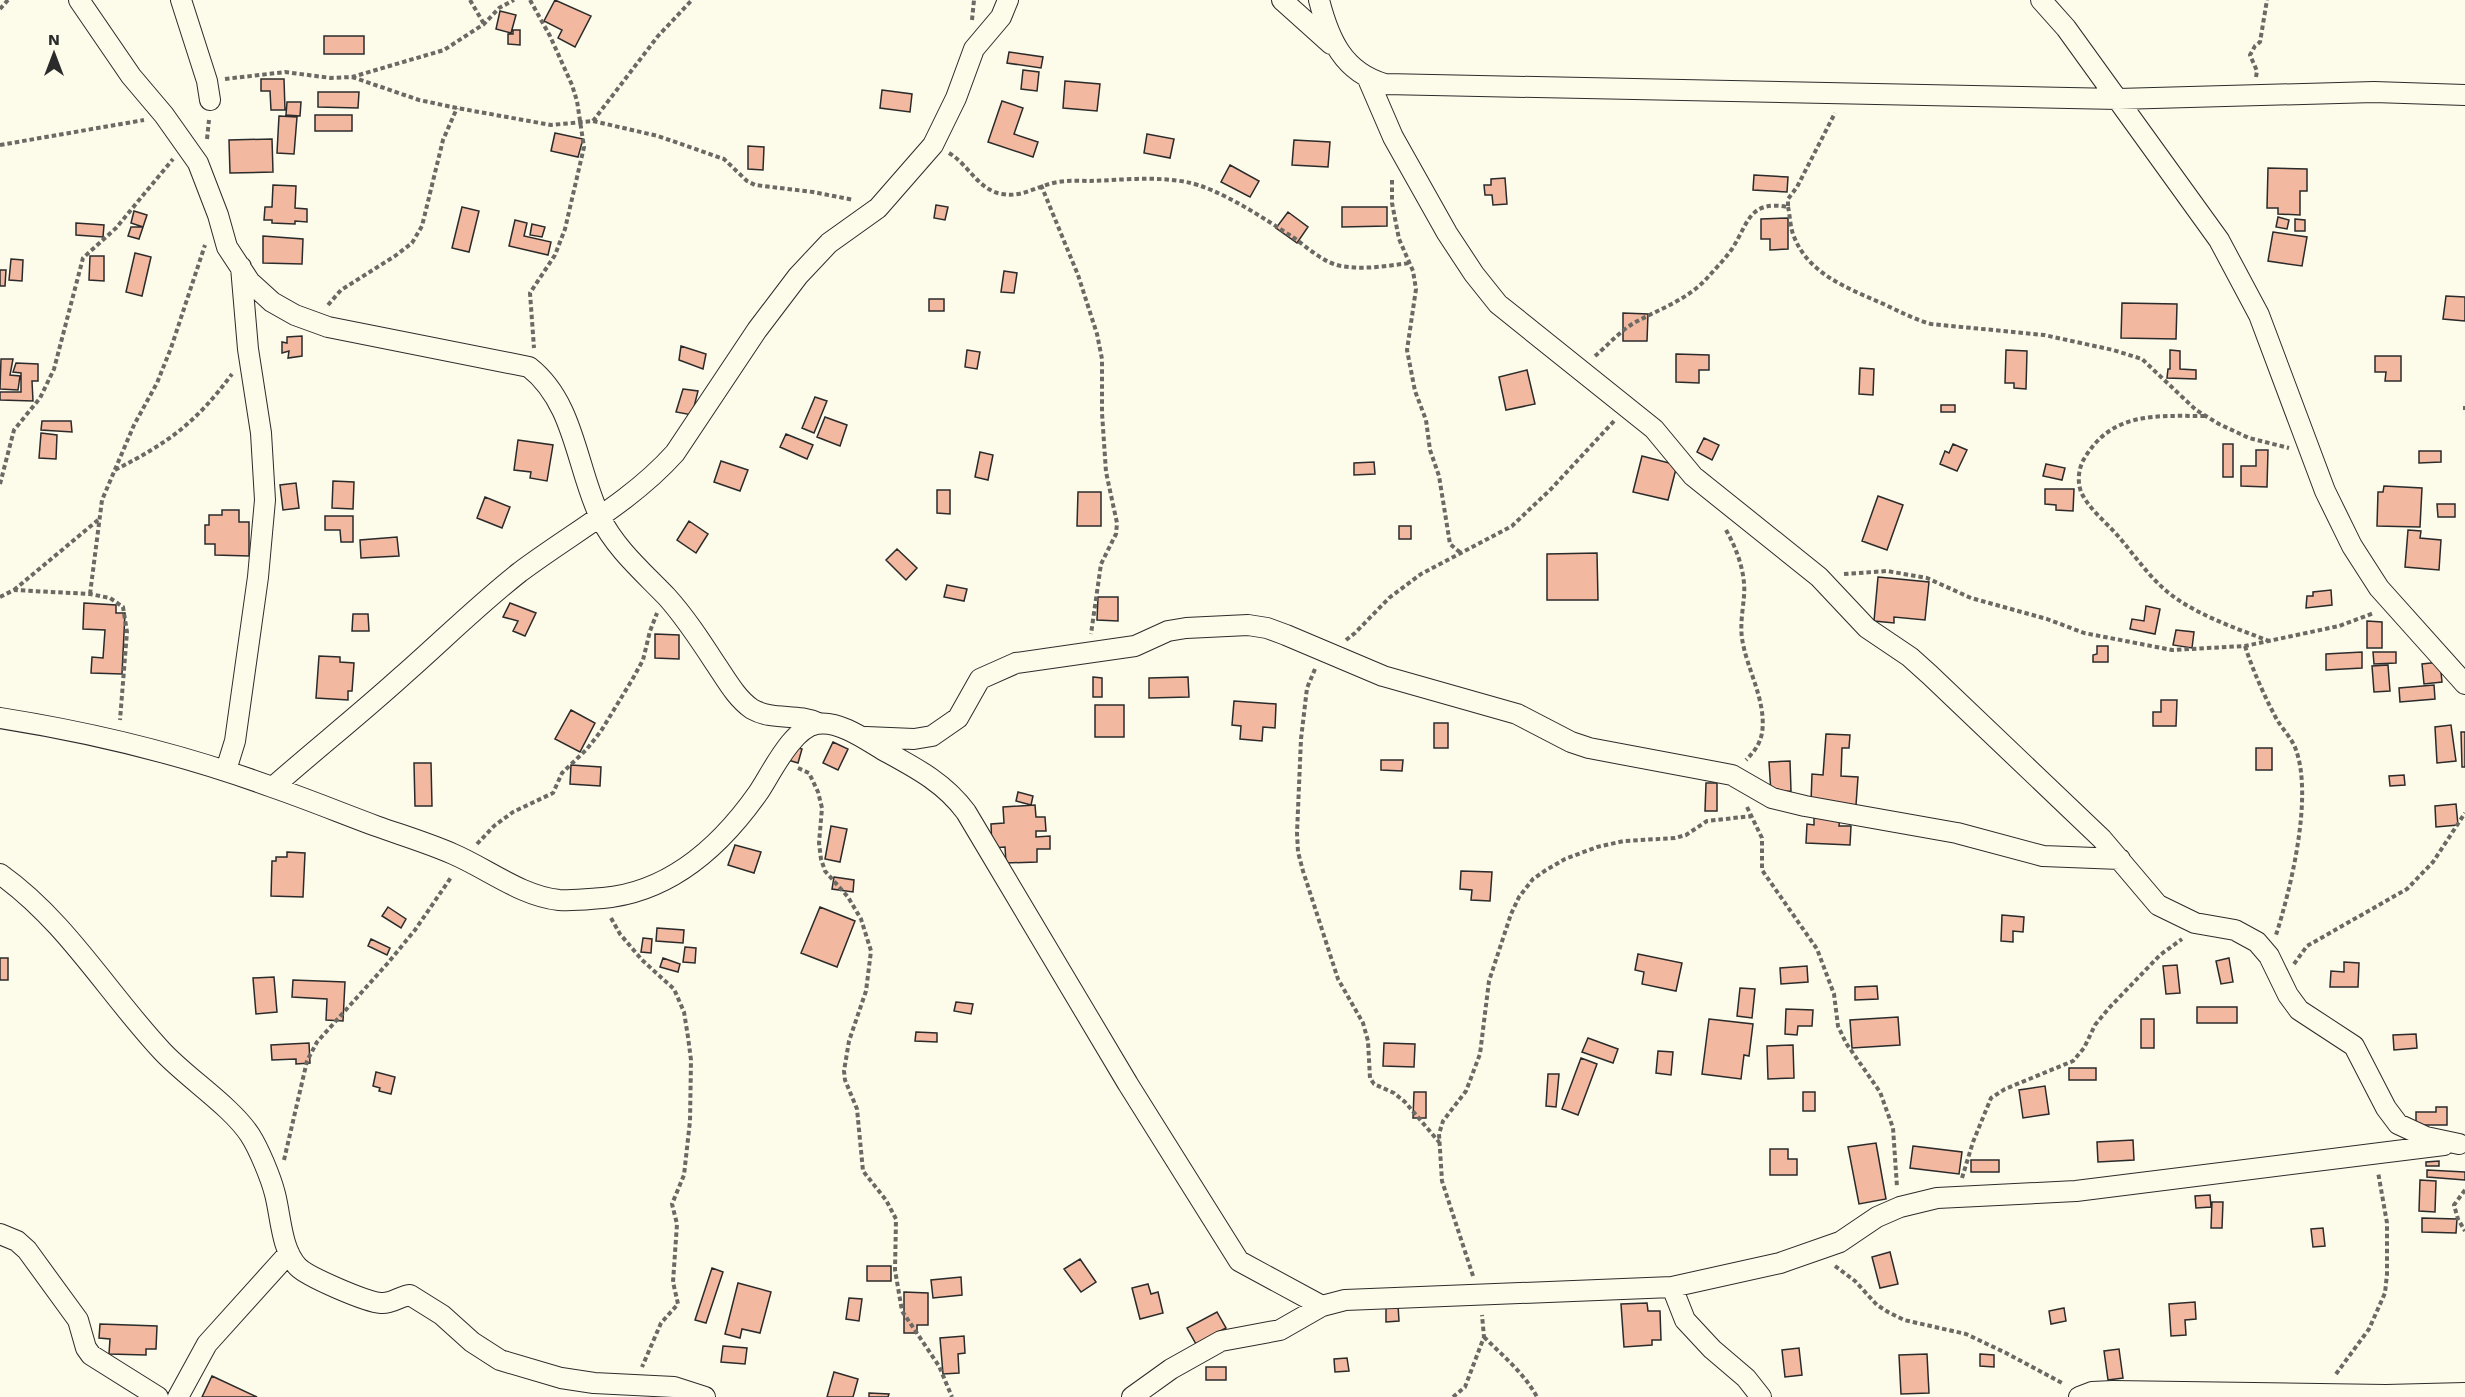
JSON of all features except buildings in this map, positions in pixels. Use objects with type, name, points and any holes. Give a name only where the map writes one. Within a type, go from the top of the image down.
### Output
[{"type":"street","points":[[79,0],[131,76],[165,115],[198,163],[218,214],[227,247],[250,282],[272,302],[295,315],[315,322],[389,340],[529,366],[552,392],[562,412],[600,517],[622,550],[668,598],[742,700],[762,713],[808,718],[818,723],[831,724],[861,737],[936,781],[949,792],[966,812],[1128,1084],[1239,1261],[1322,1305]]},
{"type":"street","points":[[181,0],[208,90]]},
{"type":"street","points":[[273,787],[401,677],[470,613],[522,571],[640,488],[675,453],[757,330],[798,276],[829,243],[878,208],[933,145],[956,98],[974,49],[1001,17],[1008,0]]},
{"type":"street","points":[[1282,0],[1368,79],[1393,137],[1448,233],[1474,274],[1498,304],[1660,435],[1694,476],[1819,577],[1867,628],[1910,657],[1930,675],[2120,859],[2158,905],[2201,925],[2246,935],[2257,942],[2269,956],[2283,986],[2299,1010],[2354,1046],[2386,1108],[2398,1124],[2426,1137],[2462,1144]]},
{"type":"street","points":[[1319,0],[1334,47]]},
{"type":"street","points":[[2041,0],[2066,28],[2218,240],[2259,315],[2325,491],[2352,546],[2379,588],[2465,684]]},
{"type":"street","points":[[1368,79],[1385,84],[1444,86],[2118,99],[2374,92],[2465,95]]},
{"type":"street","points":[[226,770],[236,741],[258,577],[265,500],[261,433],[248,349],[241,267]]},
{"type":"street","points":[[861,737],[914,739],[932,736],[958,718],[980,679],[1016,663],[1135,646],[1168,631],[1185,627],[1248,625],[1267,628],[1383,675],[1517,714],[1571,742],[1589,748],[1732,775],[1772,798],[1957,833],[2043,856],[2120,859]]},
{"type":"street","points":[[0,718],[119,740],[226,770],[464,860],[532,894],[559,900],[601,898],[645,889],[675,876],[698,860],[729,831],[795,738],[805,728],[818,723]]},
{"type":"street","points":[[0,874],[31,898],[88,961],[131,1018],[182,1071],[250,1135],[274,1192],[289,1253],[298,1267],[312,1276],[369,1300],[381,1303],[410,1295],[422,1300],[472,1342],[500,1360],[561,1378],[635,1391],[674,1387],[705,1397]]},
{"type":"street","points":[[1132,1397],[1171,1369],[1221,1341],[1280,1330],[1322,1305],[1344,1300],[1672,1287],[1780,1263],[1816,1251],[1840,1242],[1877,1217],[1900,1207],[1936,1198],[2076,1191],[2462,1144]]},
{"type":"street","points":[[0,1234],[18,1241],[27,1250],[78,1320],[86,1348],[91,1355],[158,1397]]},
{"type":"street","points":[[178,1397],[207,1344],[289,1253]]},
{"type":"street","points":[[1672,1287],[1685,1320],[1712,1349],[1746,1378],[1761,1397]]},
{"type":"street","points":[[2081,1396],[2092,1392],[2113,1390],[2465,1394]]},
{"type":"path","points":[[0,9],[8,0]]},
{"type":"path","points":[[470,0],[484,24]]},
{"type":"path","points":[[208,90],[285,72],[331,78],[351,77],[444,50],[484,24],[499,8],[514,0]]},
{"type":"path","points":[[530,0],[566,69],[578,101],[584,147],[572,209],[555,255],[530,293],[530,315],[538,374]]},
{"type":"path","points":[[593,122],[658,36],[692,0]]},
{"type":"path","points":[[2254,95],[2257,71],[2250,55],[2254,46],[2260,42],[2267,0]]},
{"type":"path","points":[[351,77],[419,100],[540,124],[593,122],[658,136],[724,159],[747,182],[755,185],[844,196],[878,208]]},
{"type":"path","points":[[1845,94],[1797,187],[1788,199],[1793,234],[1822,274],[1849,290],[1931,324],[2044,335],[2113,350],[2142,359],[2218,424],[2249,438],[2311,454]]},
{"type":"path","points":[[315,322],[341,290],[412,243],[422,226],[443,140],[457,108]]},
{"type":"path","points":[[0,145],[122,125],[165,115]]},
{"type":"path","points":[[0,484],[14,430],[40,398],[54,369],[83,258],[116,228],[186,145]]},
{"type":"path","points":[[933,145],[961,161],[981,184],[1002,195],[1021,195],[1041,185],[1061,182],[1116,180],[1185,182],[1223,196],[1339,266],[1382,266],[1409,263]]},
{"type":"path","points":[[1393,170],[1392,203],[1416,289],[1407,350],[1415,391],[1426,420],[1430,450],[1439,476],[1450,544],[1462,554]]},
{"type":"path","points":[[1041,185],[1078,274],[1102,358],[1102,413],[1106,472],[1118,523],[1116,534],[1101,564],[1089,652]]},
{"type":"path","points":[[1578,370],[1632,324],[1671,305],[1705,281],[1732,248],[1751,214],[1774,204],[1788,207]]},
{"type":"path","points":[[90,594],[102,500],[134,425],[157,383],[171,348],[202,251],[218,214]]},
{"type":"path","points":[[114,471],[155,449],[184,428],[212,401],[248,349]]},
{"type":"path","points":[[1439,1142],[1405,1102],[1394,1093],[1374,1084],[1370,1078],[1368,1041],[1363,1023],[1338,979],[1298,852],[1301,740],[1307,687],[1314,670],[1328,652],[1355,633],[1371,614],[1397,592],[1421,574],[1512,526],[1551,489],[1626,407]]},
{"type":"path","points":[[2206,416],[2128,420],[2113,427],[2093,444],[2081,464],[2078,481],[2081,493],[2095,513],[2116,534],[2155,581],[2177,599],[2201,613],[2271,641]]},
{"type":"path","points":[[0,597],[14,590],[99,520]]},
{"type":"path","points":[[1725,528],[1733,542],[1743,576],[1745,593],[1741,635],[1760,708],[1762,731],[1758,746],[1732,775]]},
{"type":"path","points":[[1819,577],[1887,571],[1928,578],[1971,598],[2047,619],[2084,633],[2172,650],[2245,646],[2271,641],[2339,626],[2394,606]]},
{"type":"path","points":[[14,590],[90,594],[118,602],[123,607],[126,616],[125,667],[119,740]]},
{"type":"path","points":[[274,1192],[282,1173],[307,1061],[317,1042],[415,930],[464,860],[494,826],[513,812],[554,793],[562,772],[601,731],[632,680],[643,660],[654,619],[668,598]]},
{"type":"path","points":[[2245,646],[2266,699],[2295,746],[2301,765],[2296,859],[2269,956]]},
{"type":"path","points":[[779,761],[808,773],[814,781],[822,808],[820,859],[825,871],[848,897],[868,937],[872,951],[863,1005],[845,1058],[845,1080],[856,1109],[864,1171],[886,1200],[896,1219],[896,1270],[902,1311],[939,1366],[952,1397]]},
{"type":"path","points":[[1747,806],[1762,838],[1762,870],[1817,949],[1834,994],[1838,1026],[1880,1092],[1893,1128],[1900,1207]]},
{"type":"path","points":[[2283,986],[2294,964],[2307,946],[2407,889],[2420,877],[2465,813]]},
{"type":"path","points":[[1453,1397],[1465,1387],[1484,1338],[1481,1294],[1447,1200],[1442,1181],[1439,1142],[1443,1121],[1466,1091],[1480,1054],[1489,981],[1511,914],[1519,897],[1533,879],[1565,859],[1597,847],[1624,841],[1675,838],[1686,835],[1707,821],[1752,816]]},
{"type":"path","points":[[601,898],[620,934],[642,960],[674,988],[684,1012],[691,1060],[690,1121],[684,1175],[672,1204],[677,1224],[673,1282],[678,1304],[661,1323],[652,1340],[635,1391]]},
{"type":"path","points":[[1936,1198],[1944,1186],[1962,1178],[1972,1142],[1991,1098],[2005,1089],[2073,1061],[2084,1048],[2095,1025],[2109,1008],[2160,955],[2201,925]]},
{"type":"path","points":[[2320,1394],[2369,1329],[2385,1293],[2387,1223],[2379,1176],[2370,1154]]},
{"type":"path","points":[[2465,1190],[2454,1205],[2465,1231]]},
{"type":"path","points":[[1816,1251],[1855,1281],[1877,1305],[1888,1312],[1904,1320],[1966,1334],[2006,1353],[2081,1396]]},
{"type":"path","points":[[1484,1338],[1512,1364],[1528,1382],[1537,1397]]}]
